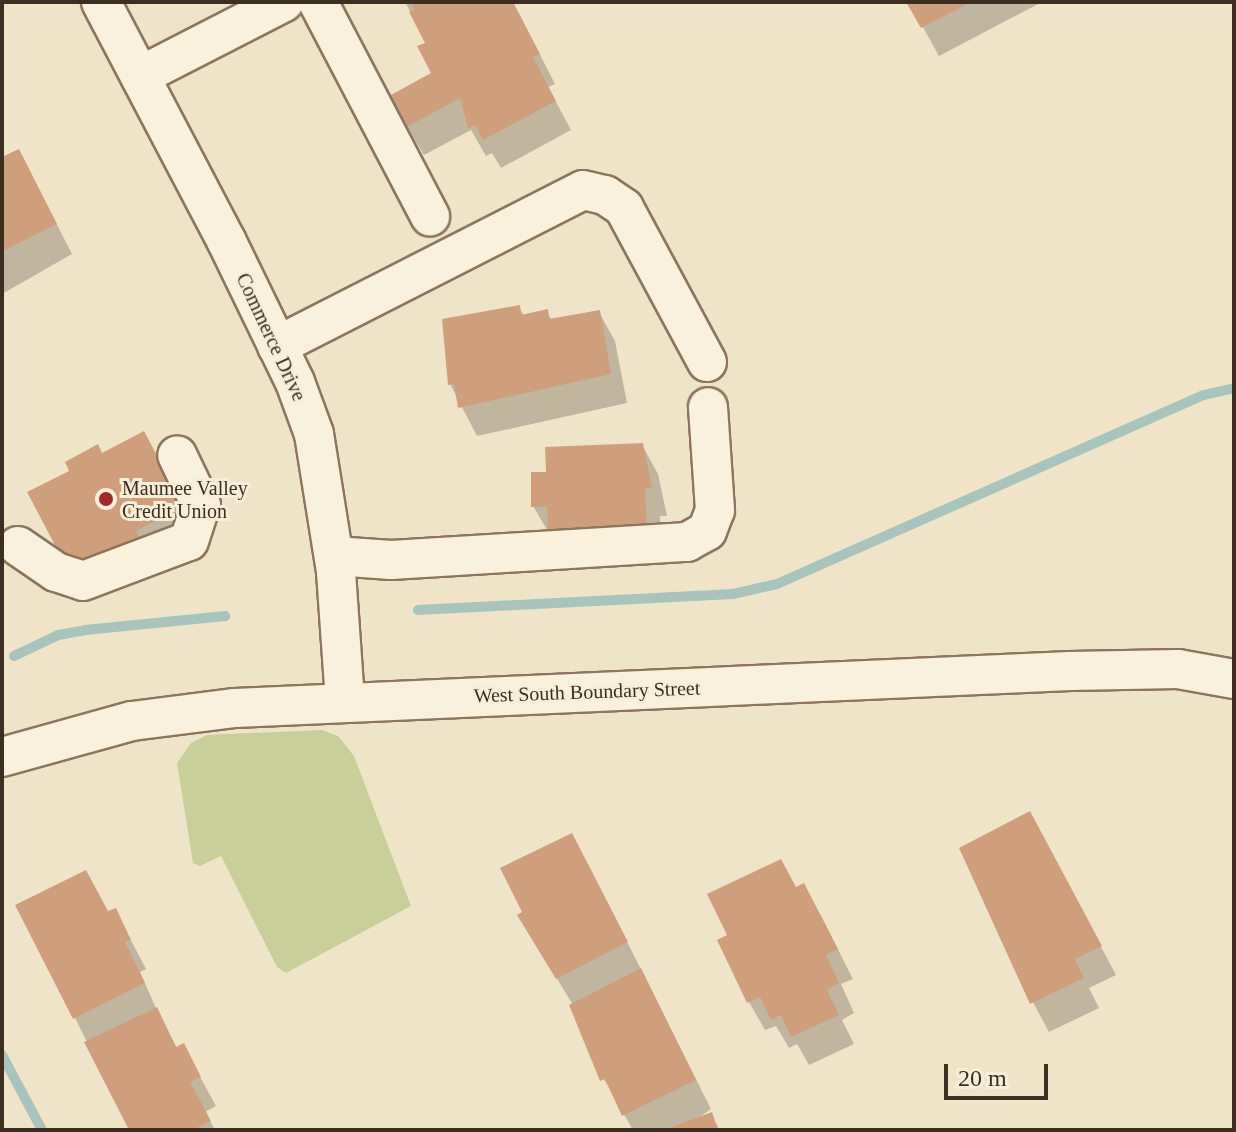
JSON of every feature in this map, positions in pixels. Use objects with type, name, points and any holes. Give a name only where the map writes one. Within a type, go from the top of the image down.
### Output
[{"type":"street","name":"Commerce Drive","points":[[101,2],[277,346],[314,434],[335,556],[345,702]]},
{"type":"street","points":[[140,76],[284,2]]},
{"type":"street","points":[[318,2],[430,216]]},
{"type":"street","points":[[277,346],[583,190],[605,195],[624,208],[707,362]]},
{"type":"street","points":[[335,556],[391,560],[687,542],[707,531],[715,510],[708,407]]},
{"type":"street","points":[[18,546],[56,572],[83,581],[189,541],[202,516],[201,505],[177,455]]},
{"type":"street","name":"West South Boundary Street","points":[[1178,669],[1234,654]]},
{"type":"street","name":"West South Boundary Street","points":[[2,757],[132,721],[345,702],[1178,669],[1234,679]]},
{"type":"green space","points":[[322,730],[338,736],[354,756],[411,906],[286,973],[277,967],[221,856],[200,866],[193,863],[177,763],[191,743],[207,735]]},
{"type":"building","points":[[411,2],[513,2],[540,54],[533,57],[556,101],[483,140],[475,125],[468,128],[460,98],[405,128],[389,96],[431,73],[417,46],[425,43],[409,12],[414,9]]},
{"type":"building","points":[[906,2],[971,2],[921,28]]},
{"type":"building","points":[[19,149],[57,224],[3,251],[2,259],[2,157]]},
{"type":"building","points":[[520,305],[521,315],[548,309],[549,319],[600,310],[611,374],[458,408],[454,384],[448,385],[442,319]]},
{"type":"building","name":"Maumee Valley Credit Union","points":[[144,431],[184,506],[136,531],[139,537],[67,568],[27,492],[69,471],[65,462],[98,444],[102,453]]},
{"type":"building","points":[[643,443],[652,488],[645,488],[647,525],[627,526],[628,534],[605,528],[589,528],[590,536],[548,531],[547,507],[531,507],[531,472],[546,472],[545,447]]},
{"type":"building","points":[[1030,811],[1102,946],[1075,959],[1084,978],[1030,1004],[959,848]]},
{"type":"building","points":[[572,833],[628,942],[556,979],[517,915],[522,912],[500,868]]},
{"type":"building","points":[[781,859],[796,887],[804,883],[838,949],[826,955],[839,983],[827,990],[839,1015],[791,1037],[781,1015],[771,1020],[760,997],[747,1003],[717,940],[727,935],[707,894]]},
{"type":"building","points":[[86,870],[108,911],[116,908],[131,940],[125,942],[145,983],[73,1019],[15,905]]},
{"type":"building","points":[[641,968],[696,1080],[622,1116],[605,1079],[600,1081],[569,1005]]},
{"type":"building","points":[[157,1007],[176,1047],[184,1043],[201,1077],[190,1082],[211,1121],[193,1130],[129,1130],[84,1042]]},
{"type":"building","points":[[712,1112],[718,1130],[664,1130]]},
{"type":"waterway","points":[[418,610],[733,594],[777,584],[1204,395],[1234,388]]},
{"type":"waterway","points":[[14,656],[58,635],[225,616]]},
{"type":"waterway","points":[[2,1055],[42,1130]]},
{"type":"place","name":"Maumee Valley Credit Union","points":[[106,499]]}]
